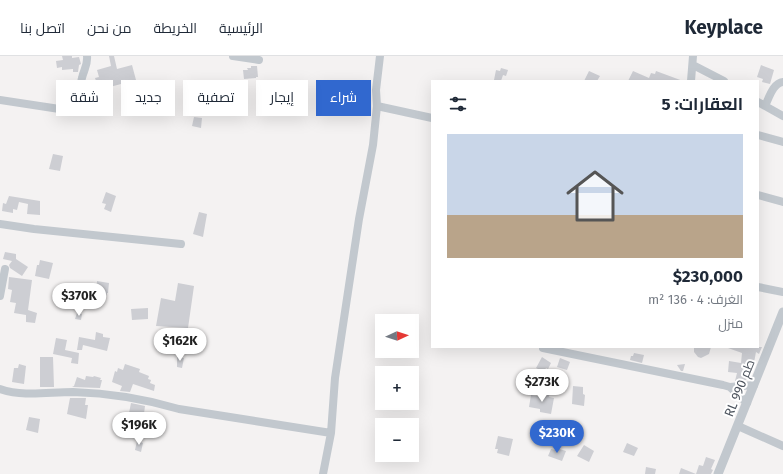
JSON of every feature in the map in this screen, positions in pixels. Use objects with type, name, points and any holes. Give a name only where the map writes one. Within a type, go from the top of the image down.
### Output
[{"type":"street","points":[[0,100],[66,110],[74,109],[79,105],[81,98],[81,80],[87,66],[87,56]]},
{"type":"street","points":[[233,56],[259,60]]},
{"type":"street","points":[[323,474],[332,433],[335,378],[359,219],[373,145],[377,106],[376,90],[380,56]]},
{"type":"street","points":[[691,80],[693,56]]},
{"type":"street","points":[[693,65],[722,80]]},
{"type":"street","points":[[783,82],[775,85],[762,104],[783,116]]},
{"type":"street","points":[[377,106],[431,118]]},
{"type":"street","points":[[759,135],[783,142]]},
{"type":"street","points":[[759,196],[783,202]]},
{"type":"street","points":[[0,224],[34,229],[181,244]]},
{"type":"street","points":[[0,296],[5,269]]},
{"type":"street","points":[[759,287],[783,292]]},
{"type":"street","name":"RL طم 990","points":[[718,474],[783,312]]},
{"type":"street","points":[[543,348],[730,387],[754,385]]},
{"type":"street","points":[[730,387],[747,403]]},
{"type":"street","points":[[0,389],[27,394],[73,392],[109,395],[155,402],[179,409],[332,433]]},
{"type":"street","points":[[738,426],[783,446]]},
{"type":"building","points":[[62,56],[72,56],[72,58],[79,57],[81,64],[79,65],[78,72],[73,72],[73,69],[62,70],[62,67],[57,68],[56,61],[63,60]]},
{"type":"building","points":[[109,56],[114,56],[117,69],[132,65],[136,80],[121,80],[121,84],[113,86],[113,80],[96,80],[95,78],[99,77],[97,70],[111,66]]},
{"type":"building","points":[[761,65],[774,70],[770,84],[762,82],[763,79],[757,77]]},
{"type":"building","points":[[251,66],[257,66],[258,77],[244,79],[243,70],[248,70],[247,68],[251,68]]},
{"type":"building","points":[[501,68],[508,70],[506,76],[503,75],[501,80],[494,80],[496,70],[500,71]]},
{"type":"building","points":[[589,71],[600,76],[598,80],[584,80]]},
{"type":"building","points":[[633,71],[649,78],[651,73],[655,74],[656,71],[680,80],[628,80]]},
{"type":"building","points":[[194,117],[202,118],[201,128],[192,126]]},
{"type":"building","points":[[53,154],[63,156],[60,171],[49,169]]},
{"type":"building","points":[[106,192],[116,196],[111,212],[104,209],[106,204],[102,203]]},
{"type":"building","points":[[9,196],[40,201],[40,215],[27,214],[28,204],[19,202],[17,210],[13,209],[13,213],[2,211],[3,203],[6,204]]},
{"type":"building","points":[[199,212],[207,214],[203,237],[193,234]]},
{"type":"building","points":[[5,252],[16,254],[16,259],[28,267],[22,276],[10,268],[9,265],[12,261],[3,259]]},
{"type":"building","points":[[40,260],[53,263],[49,279],[35,276],[37,265],[39,265]]},
{"type":"building","points":[[9,277],[32,280],[28,310],[37,313],[35,323],[26,322],[26,315],[14,313],[16,303],[10,302],[12,290],[8,289]]},
{"type":"building","points":[[97,281],[109,283],[108,293],[106,296],[100,295],[100,293],[96,292]]},
{"type":"building","points":[[178,283],[194,286],[188,328],[156,326],[161,298],[175,301]]},
{"type":"building","points":[[148,308],[148,319],[132,320],[131,309]]},
{"type":"building","points":[[77,313],[82,314],[81,320],[75,319]]},
{"type":"building","points":[[96,332],[103,334],[103,337],[110,338],[107,351],[83,345],[82,350],[77,350],[79,337],[95,340]]},
{"type":"building","points":[[56,338],[67,340],[65,350],[79,353],[78,364],[71,363],[72,358],[53,354]]},
{"type":"building","points":[[762,347],[759,354],[756,352],[753,368],[751,368],[746,380],[735,381],[737,373],[728,372],[729,361],[741,363],[742,353],[728,348]]},
{"type":"building","points":[[694,348],[711,348],[709,354],[701,358],[694,352]]},
{"type":"building","points":[[634,353],[644,355],[642,363],[630,360]]},
{"type":"building","points":[[40,357],[53,357],[54,387],[40,387]]},
{"type":"building","points":[[177,357],[184,358],[182,368],[177,367]]},
{"type":"building","points":[[542,357],[551,363],[548,369],[546,368],[544,372],[536,368]]},
{"type":"building","points":[[560,358],[570,362],[567,370],[557,367]]},
{"type":"building","points":[[19,364],[26,366],[24,384],[12,382],[14,368],[18,368]]},
{"type":"building","points":[[125,364],[140,369],[139,372],[149,376],[148,379],[151,380],[150,383],[155,385],[154,391],[133,384],[130,392],[120,391],[122,386],[112,382],[115,371],[117,372],[118,368],[123,370]]},
{"type":"building","points":[[685,364],[683,371],[681,371],[677,365]]},
{"type":"building","points":[[86,376],[101,378],[100,388],[72,387],[74,386],[77,377],[85,380]]},
{"type":"building","points":[[573,386],[583,387],[583,394],[585,395],[584,406],[572,404]]},
{"type":"building","points":[[545,391],[550,392],[549,397],[554,398],[551,414],[540,412],[540,409],[529,407],[531,395],[543,397]]},
{"type":"building","points":[[70,398],[86,398],[85,405],[88,405],[86,419],[67,414]]},
{"type":"building","points":[[131,403],[145,406],[143,421],[128,418]]},
{"type":"building","points":[[29,417],[40,419],[38,433],[26,430]]},
{"type":"building","points":[[498,436],[513,439],[509,456],[497,453],[498,449],[495,449]]},
{"type":"building","points":[[137,441],[143,443],[141,452],[135,450]]},
{"type":"building","points":[[627,443],[638,448],[634,456],[623,452]]},
{"type":"building","points":[[584,445],[594,451],[589,462],[577,456]]},
{"type":"building","points":[[556,448],[566,451],[562,461],[548,456],[551,449],[555,450]]},
{"type":"building","points":[[706,457],[715,460],[711,469],[713,470],[711,474],[696,474],[699,465],[703,466]]},
{"type":"building","points":[[646,467],[656,469],[655,474],[645,474]]},
{"type":"building","points":[[681,468],[696,474],[679,474]]}]
